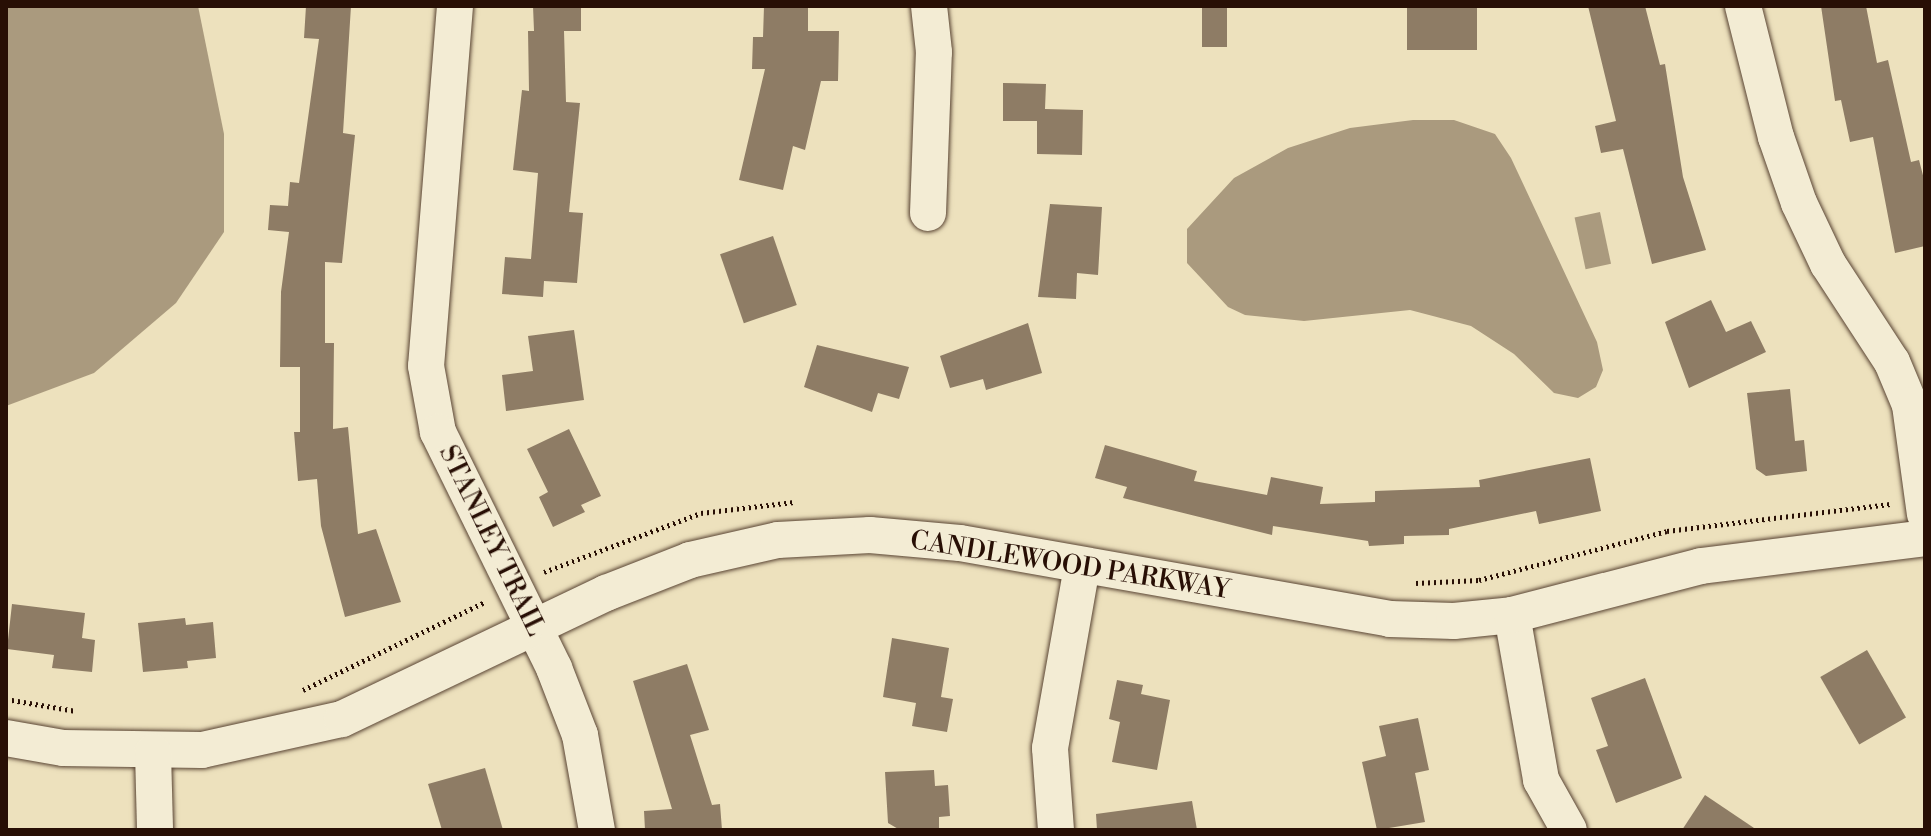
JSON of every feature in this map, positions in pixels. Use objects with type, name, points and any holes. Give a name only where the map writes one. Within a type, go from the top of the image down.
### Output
[{"type":"street","name":"STANLEY TRAIL","points":[[455,6],[426,366],[438,432],[534,630],[580,735],[597,830]]},
{"type":"street","points":[[928,213],[934,52],[929,6]]},
{"type":"street","points":[[1743,6],[1776,137],[1799,203],[1828,264],[1892,362],[1910,405],[1925,514]]},
{"type":"street","name":"CANDLEWOOD PARKWAY","points":[[6,738],[63,748],[153,752],[202,750],[342,719],[606,593],[690,560],[778,540],[870,535],[960,543],[1390,619],[1512,615],[1701,566],[1925,538]]},
{"type":"street","points":[[1056,830],[1050,748],[1082,566]]},
{"type":"street","points":[[1512,615],[1541,780],[1569,830]]},
{"type":"street","points":[[153,752],[155,830]]},
{"type":"shaded area","points":[[6,6],[198,6],[224,134],[224,232],[176,303],[94,373],[6,406]]},
{"type":"shaded area","points":[[1413,120],[1454,120],[1495,134],[1511,158],[1597,342],[1603,370],[1596,387],[1578,398],[1554,393],[1514,354],[1471,326],[1410,310],[1304,321],[1245,315],[1228,307],[1187,263],[1187,229],[1234,178],[1288,148],[1350,128]]},
{"type":"shaded area","points":[[1600,212],[1611,264],[1586,269],[1575,217]]},
{"type":"building","points":[[306,6],[351,6],[343,133],[355,135],[342,263],[325,262],[325,343],[334,343],[333,429],[348,427],[358,534],[376,529],[401,602],[345,617],[321,526],[317,479],[298,481],[294,432],[300,432],[300,367],[280,367],[281,292],[289,232],[268,230],[270,205],[288,206],[290,182],[299,183],[319,39],[304,38]]},
{"type":"building","points":[[533,6],[581,6],[581,31],[564,31],[566,102],[580,103],[569,212],[583,213],[577,283],[544,281],[543,297],[502,294],[505,257],[531,259],[538,173],[513,170],[522,90],[529,91],[528,31],[534,31]]},
{"type":"building","points":[[764,6],[808,6],[808,31],[839,31],[838,81],[821,81],[805,150],[793,146],[783,190],[739,180],[765,69],[752,69],[753,37],[763,37]]},
{"type":"building","points":[[1202,6],[1227,6],[1227,47],[1202,47]]},
{"type":"building","points":[[1407,6],[1477,6],[1477,50],[1407,50]]},
{"type":"building","points":[[1588,6],[1645,6],[1660,65],[1665,64],[1683,177],[1706,250],[1652,264],[1623,149],[1601,153],[1595,126],[1616,121]]},
{"type":"building","points":[[1821,6],[1866,6],[1877,63],[1888,60],[1911,162],[1919,160],[1925,183],[1925,246],[1895,253],[1873,137],[1850,142],[1841,100],[1835,101]]},
{"type":"building","points":[[1003,83],[1046,84],[1045,109],[1083,110],[1082,155],[1037,154],[1037,121],[1003,121]]},
{"type":"building","points":[[1050,204],[1102,207],[1098,275],[1077,273],[1076,299],[1038,297]]},
{"type":"building","points":[[773,236],[797,305],[744,323],[720,254]]},
{"type":"building","points":[[1711,300],[1726,332],[1751,321],[1766,352],[1689,388],[1665,322]]},
{"type":"building","points":[[1028,323],[1042,373],[986,390],[983,379],[950,388],[940,356]]},
{"type":"building","points":[[574,330],[584,400],[506,411],[502,375],[533,371],[528,336]]},
{"type":"building","points":[[817,345],[909,367],[899,399],[878,393],[872,412],[804,387]]},
{"type":"building","points":[[1790,389],[1795,441],[1804,440],[1807,471],[1766,476],[1756,469],[1747,393]]},
{"type":"building","points":[[569,429],[601,496],[581,505],[585,512],[553,527],[539,497],[548,492],[527,449]]},
{"type":"building","points":[[1105,445],[1197,471],[1194,481],[1267,495],[1271,477],[1323,487],[1320,504],[1375,502],[1375,491],[1480,487],[1479,480],[1590,458],[1601,511],[1539,524],[1536,511],[1449,529],[1449,535],[1404,536],[1404,544],[1369,546],[1368,541],[1273,526],[1272,535],[1123,498],[1127,487],[1095,478]]},
{"type":"building","points":[[12,604],[85,613],[82,638],[95,640],[92,672],[52,668],[54,655],[7,649]]},
{"type":"building","points":[[185,618],[186,625],[213,622],[216,658],[187,661],[188,668],[143,672],[138,623]]},
{"type":"building","points":[[892,638],[949,648],[941,697],[953,699],[947,732],[912,726],[916,703],[883,697]]},
{"type":"building","points":[[1867,650],[1906,718],[1859,745],[1820,677]]},
{"type":"building","points":[[687,664],[709,730],[690,735],[712,805],[720,804],[722,830],[645,830],[644,811],[672,809],[633,681]]},
{"type":"building","points":[[1645,678],[1682,778],[1616,803],[1596,750],[1608,746],[1591,698]]},
{"type":"building","points":[[1117,680],[1143,685],[1141,694],[1170,700],[1157,770],[1112,762],[1120,722],[1109,719]]},
{"type":"building","points":[[1418,718],[1429,770],[1415,773],[1425,822],[1377,830],[1362,762],[1386,756],[1379,726]]},
{"type":"building","points":[[485,768],[503,830],[442,830],[428,784]]},
{"type":"building","points":[[934,770],[935,786],[948,785],[950,816],[939,817],[939,830],[900,830],[888,823],[885,772]]},
{"type":"building","points":[[1705,795],[1757,830],[1682,830]]},
{"type":"building","points":[[1192,801],[1197,830],[1097,830],[1096,814]]}]
